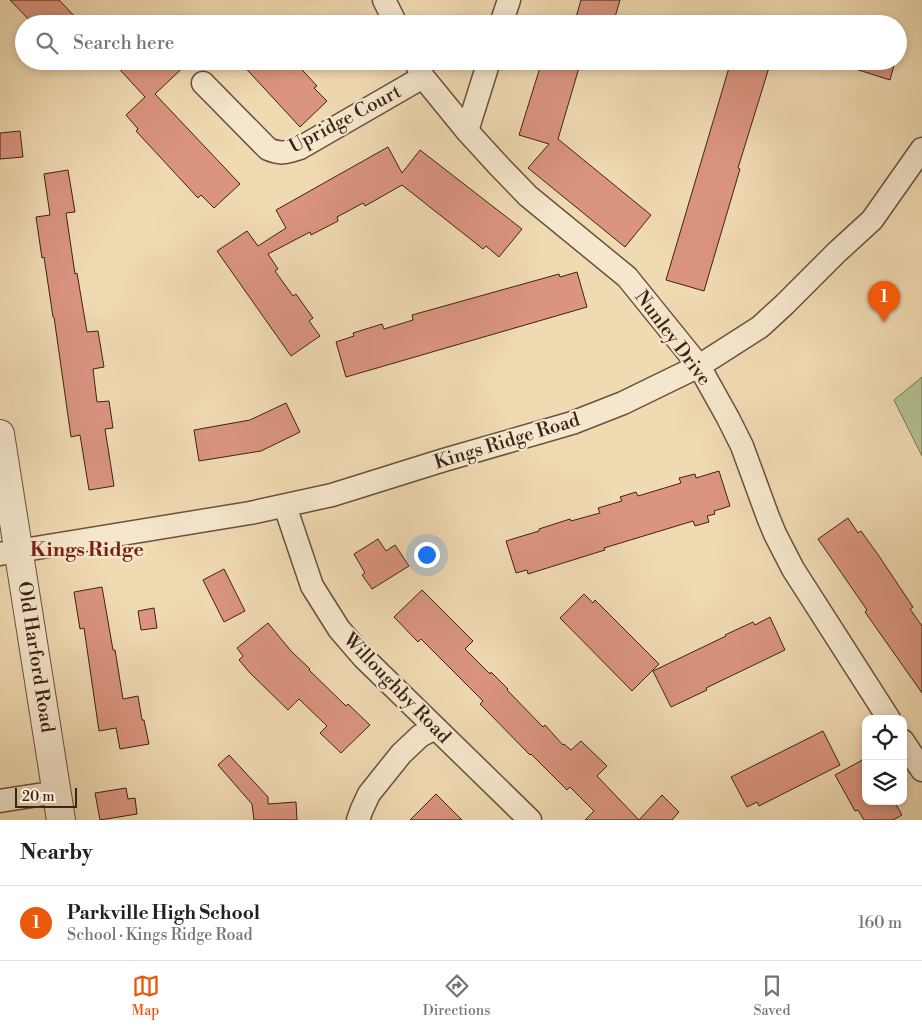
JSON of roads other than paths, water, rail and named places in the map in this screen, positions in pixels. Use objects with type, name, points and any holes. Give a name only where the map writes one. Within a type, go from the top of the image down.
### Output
[{"type":"street","points":[[384,0],[392,15]]},
{"type":"street","points":[[505,15],[509,0]]},
{"type":"street","name":"Upridge Court","points":[[203,83],[268,149],[286,153],[300,148],[417,70]]},
{"type":"street","name":"Nunley Drive","points":[[420,70],[466,131],[528,196],[627,277],[699,366],[742,446],[768,518],[793,569],[886,715]]},
{"type":"street","points":[[466,131],[486,70]]},
{"type":"street","name":"Kings Ridge Road","points":[[9,552],[250,513],[332,495],[572,423],[623,403],[699,366],[760,327],[872,220],[922,149]]},
{"type":"street","name":"Old Harford Road","points":[[0,434],[9,552],[62,820]]},
{"type":"street","name":"Willoughby Road","points":[[285,506],[312,586],[339,629],[364,658],[530,820]]},
{"type":"street","points":[[358,820],[369,794],[401,754],[420,736],[435,728]]},
{"type":"street","points":[[907,747],[922,770]]},
{"type":"street","points":[[0,801],[57,792]]},
{"type":"place","name":"Parkville High School","points":[[884,322]]},
{"type":"district","name":"Kings Ridge","points":[[87,550]]}]
